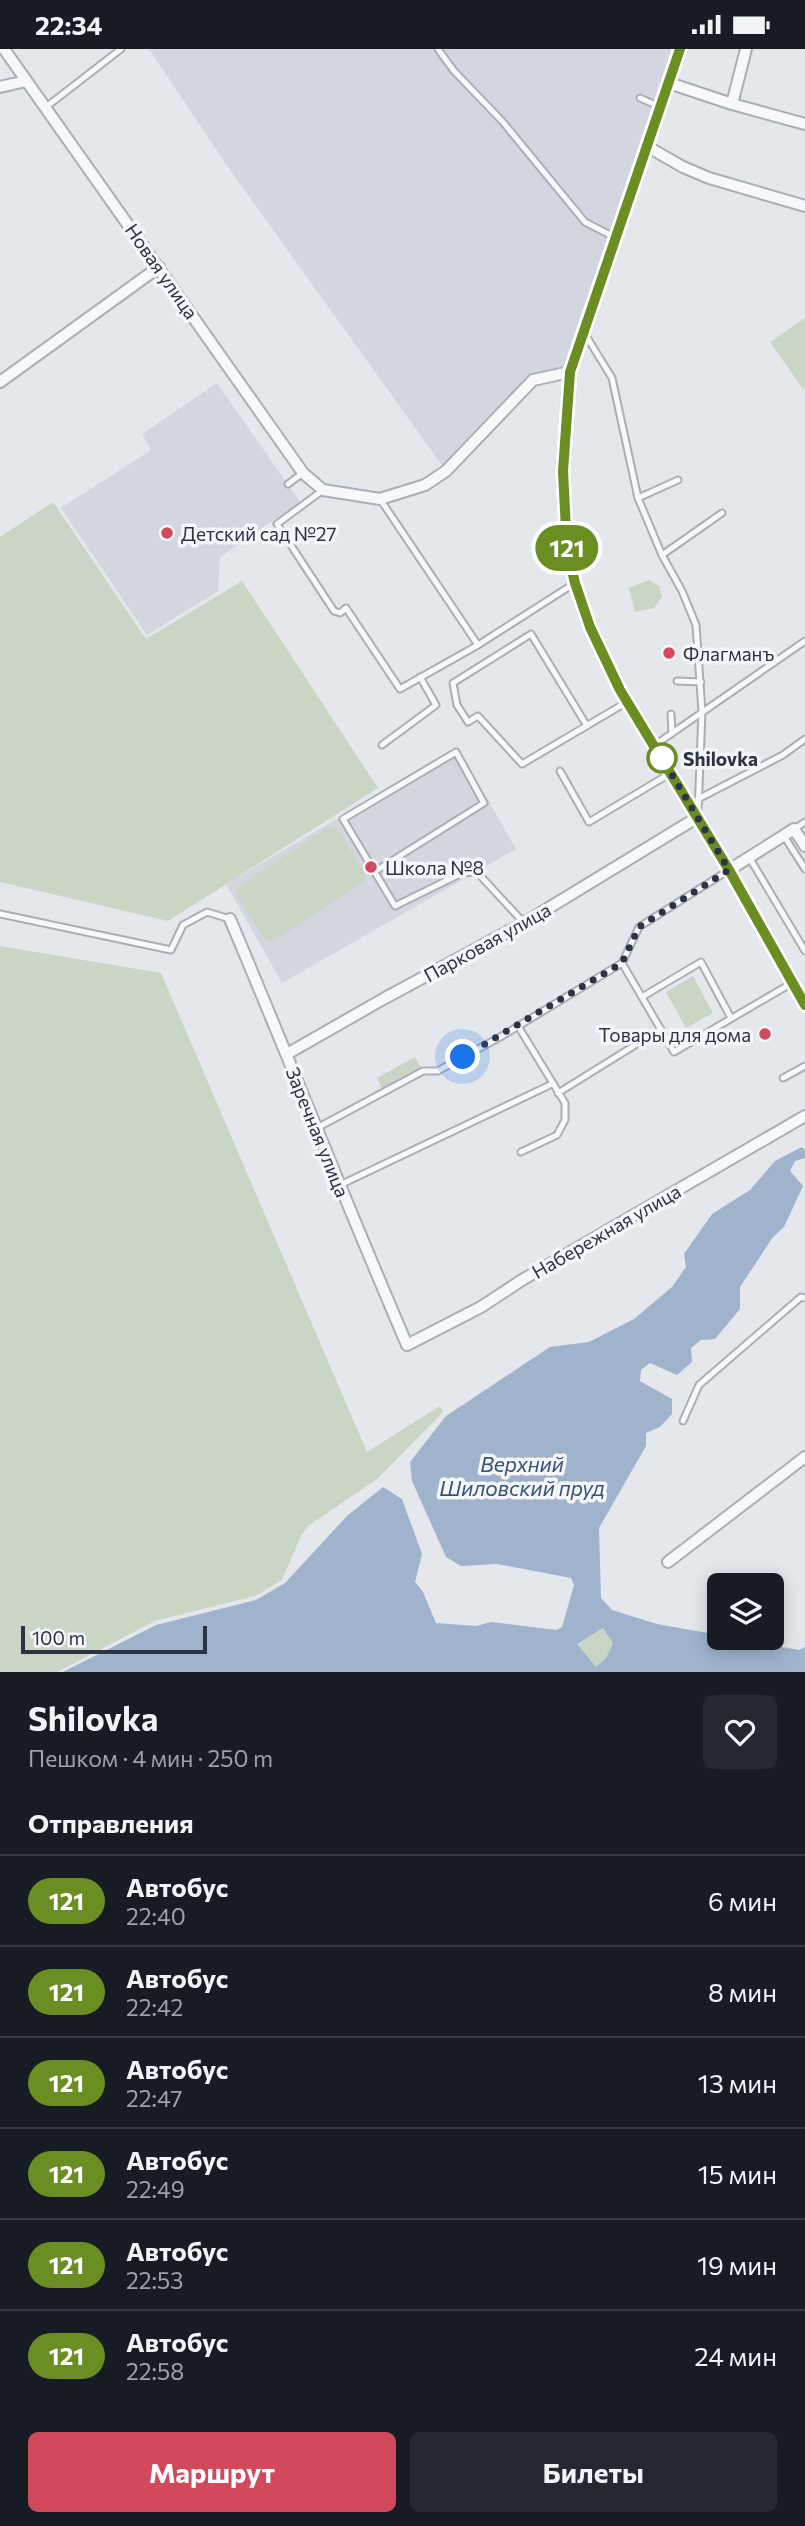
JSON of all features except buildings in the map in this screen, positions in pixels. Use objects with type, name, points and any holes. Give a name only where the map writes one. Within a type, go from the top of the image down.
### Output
[{"type":"street","name":"Новая улица","points":[[4,49],[303,473],[323,490]]},
{"type":"street","points":[[680,49],[570,372],[563,471],[567,550],[575,583],[602,655],[805,1005]]},
{"type":"street","points":[[732,104],[746,49]]},
{"type":"street","points":[[0,87],[26,81]]},
{"type":"street","points":[[669,83],[805,124]]},
{"type":"street","points":[[648,147],[709,178],[805,206]]},
{"type":"street","points":[[0,382],[159,267]]},
{"type":"street","points":[[323,490],[380,499],[425,485],[446,471],[533,380],[570,372]]},
{"type":"street","name":"Парковая улица","points":[[287,1055],[385,998],[524,923],[698,817]]},
{"type":"street","points":[[729,870],[794,829],[805,846]]},
{"type":"street","name":"Заречная улица","points":[[230,919],[407,1345]]},
{"type":"street","name":"Набережная улица","points":[[407,1345],[481,1307],[522,1279],[805,1116]]},
{"type":"street","points":[[668,1562],[805,1457]]},
{"type":"lane","points":[[46,107],[121,49]]},
{"type":"lane","points":[[438,49],[454,71],[502,121],[585,222],[616,238]]},
{"type":"lane","points":[[640,98],[661,107]]},
{"type":"lane","points":[[583,332],[612,378],[638,498],[696,625],[702,712],[698,817]]},
{"type":"lane","points":[[288,484],[303,473]]},
{"type":"lane","points":[[638,498],[678,480]]},
{"type":"lane","points":[[323,490],[277,524],[334,611],[340,613],[346,608],[400,689],[478,645],[575,583]]},
{"type":"lane","points":[[380,499],[478,645]]},
{"type":"lane","points":[[662,555],[722,513]]},
{"type":"lane","points":[[587,726],[531,634],[453,683],[457,705],[468,722],[478,716],[522,764],[587,726],[627,702]]},
{"type":"lane","points":[[654,746],[805,641]]},
{"type":"lane","points":[[382,745],[436,705],[420,677]]},
{"type":"lane","points":[[677,681],[701,682]]},
{"type":"lane","points":[[671,714],[672,733]]},
{"type":"lane","points":[[698,799],[782,755],[805,739]]},
{"type":"lane","points":[[374,872],[484,803],[456,752],[343,819],[374,872],[395,906],[460,873],[476,871],[524,923]]},
{"type":"lane","points":[[560,771],[589,822],[671,773]]},
{"type":"lane","points":[[794,829],[805,822]]},
{"type":"lane","points":[[784,836],[805,869]]},
{"type":"lane","points":[[749,857],[805,950]]},
{"type":"lane","points":[[315,1129],[423,1070],[438,1070],[518,1026],[622,963],[639,927],[729,870]]},
{"type":"lane","points":[[0,914],[171,950],[183,925],[207,912],[230,919]]},
{"type":"lane","points":[[642,997],[701,962],[731,1018]]},
{"type":"lane","points":[[622,963],[674,1052],[792,983]]},
{"type":"lane","points":[[518,1026],[565,1103],[565,1120],[557,1135],[521,1152]]},
{"type":"lane","points":[[558,1093],[661,1029]]},
{"type":"lane","points":[[783,1078],[805,1066]]},
{"type":"lane","points":[[339,1185],[552,1084]]},
{"type":"lane","points":[[683,1421],[699,1385],[801,1297],[805,1298]]},
{"type":"shaded area","points":[[149,49],[675,49],[570,372],[533,381],[446,471],[228,167]]},
{"type":"shaded area","name":"Детский сад №27","points":[[217,383],[300,502],[220,557],[218,591],[147,635],[61,508],[151,450],[142,434]]},
{"type":"shaded area","name":"Школа №8","points":[[458,748],[516,849],[282,983],[226,884]]},
{"type":"green space","points":[[805,318],[805,387],[803,389],[770,342]]},
{"type":"green space","points":[[53,502],[146,639],[242,581],[378,788],[168,921],[0,882],[0,537]]},
{"type":"green space","points":[[649,580],[659,586],[662,597],[654,608],[635,612],[629,588]]},
{"type":"green space","points":[[332,827],[338,830],[366,875],[366,880],[276,939],[269,940],[263,936],[237,896],[237,889]]},
{"type":"green space","points":[[0,946],[161,973],[367,1452],[440,1406],[443,1412],[377,1479],[308,1526],[282,1580],[255,1596],[155,1621],[57,1672],[0,1672]]},
{"type":"green space","points":[[693,976],[713,1013],[686,1028],[666,992]]},
{"type":"green space","points":[[415,1057],[421,1068],[382,1089],[377,1078]]},
{"type":"green space","points":[[603,1628],[613,1643],[606,1658],[596,1667],[576,1644]]},
{"type":"water","name":"Верхний Шиловский пруд","points":[[802,1147],[805,1150],[805,1158],[795,1161],[790,1171],[803,1186],[784,1227],[773,1237],[740,1287],[740,1309],[715,1339],[701,1340],[691,1348],[692,1362],[677,1375],[650,1363],[641,1370],[640,1381],[672,1399],[672,1414],[660,1427],[646,1433],[646,1446],[599,1528],[601,1598],[612,1610],[657,1624],[707,1633],[707,1650],[784,1650],[784,1647],[799,1650],[805,1647],[805,1672],[63,1672],[156,1625],[256,1600],[285,1583],[347,1516],[383,1487],[402,1499],[422,1554],[415,1582],[423,1592],[436,1623],[476,1626],[491,1622],[556,1630],[562,1627],[574,1585],[571,1578],[497,1564],[461,1566],[446,1557],[412,1481],[410,1462],[446,1416],[550,1347],[589,1342],[634,1319],[672,1287],[686,1267],[684,1254],[712,1214],[750,1190],[775,1161]],"holes":[[[603,1628],[613,1643],[606,1658],[596,1667],[577,1644]]]},
{"type":"bus line","name":"121","points":[[680,49],[570,372],[563,471],[567,550],[590,627],[620,690],[729,870],[805,1005]]},
{"type":"place","name":"Детский сад №27","points":[[167,533]]},
{"type":"place","name":"Флагманъ","points":[[669,653]]},
{"type":"place","name":"Shilovka","points":[[662,758]]},
{"type":"place","name":"Школа №8","points":[[371,867]]},
{"type":"place","name":"Товары для дома","points":[[765,1034]]},
{"type":"route","points":[[463,1057],[622,963],[639,927],[729,870],[662,758]]}]
